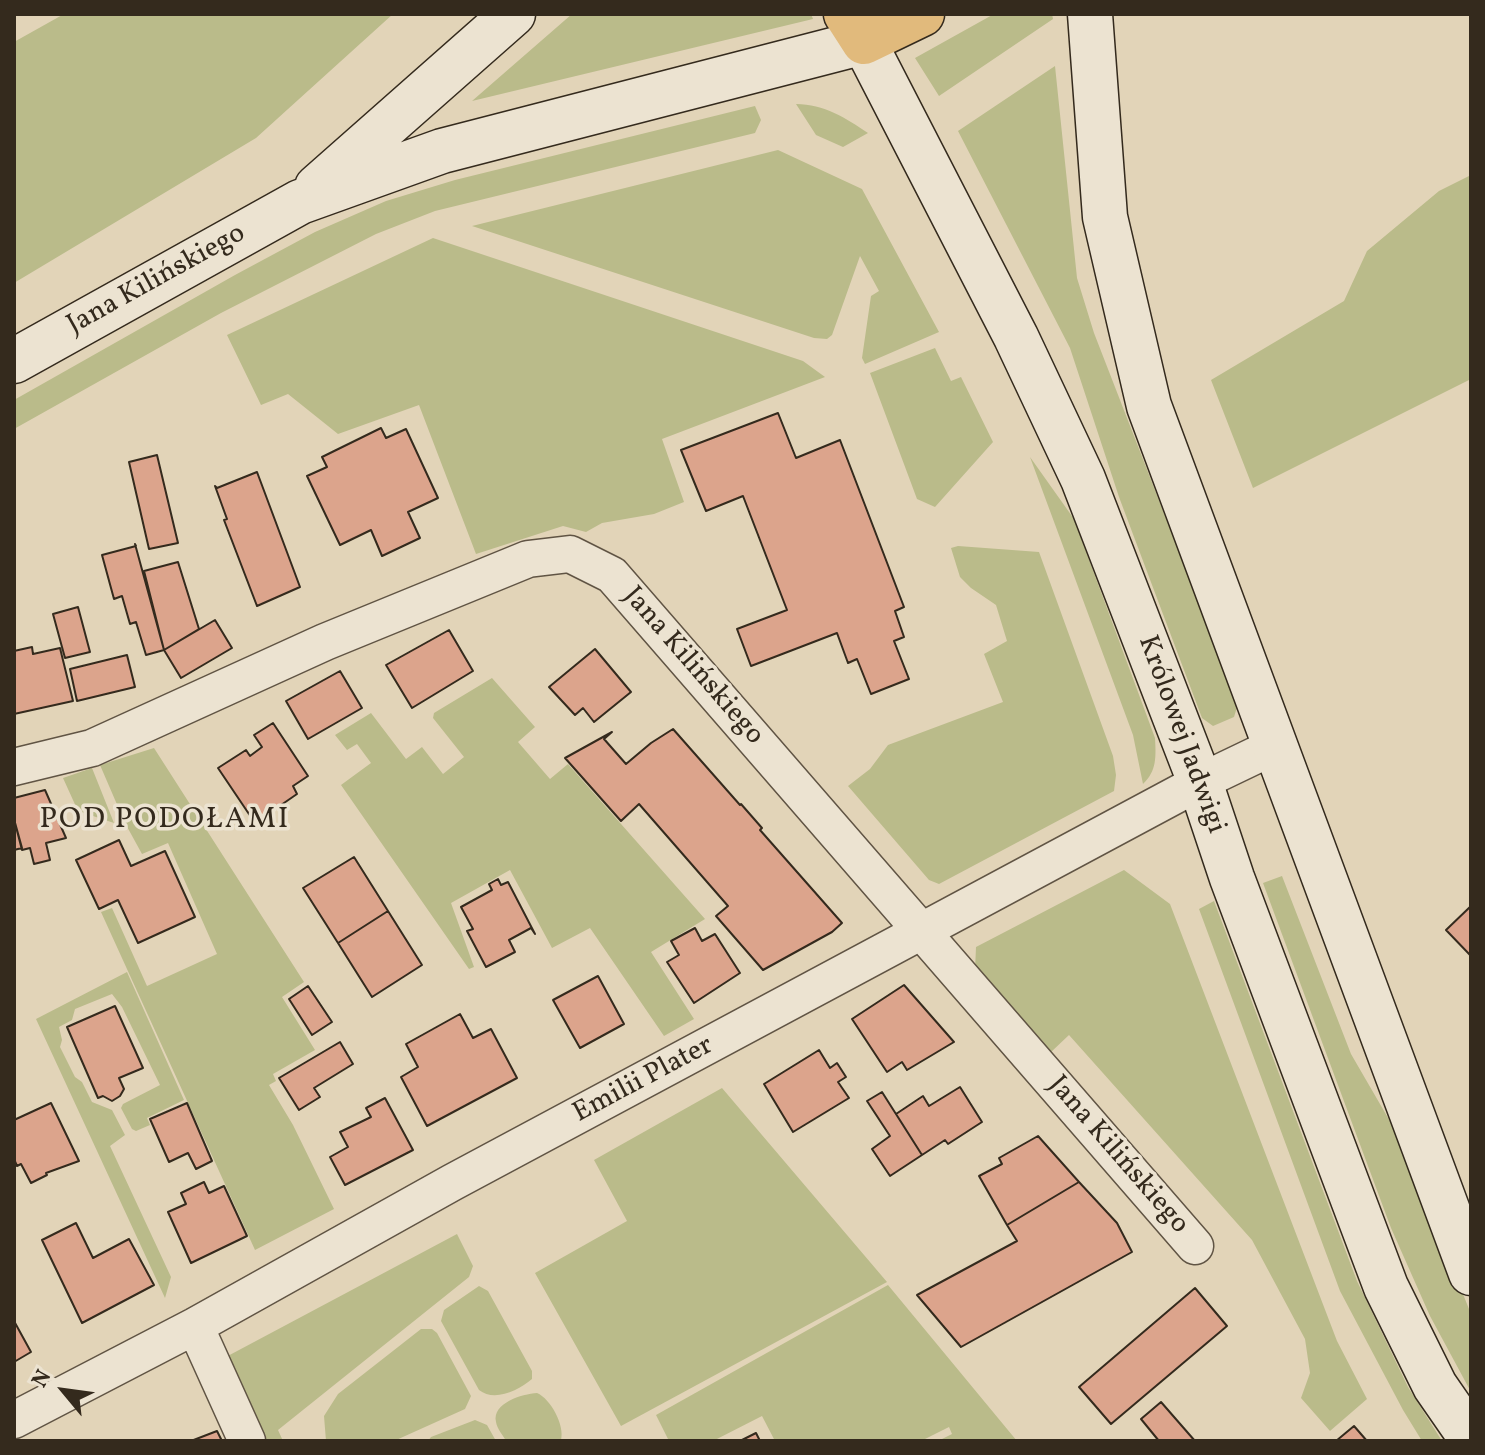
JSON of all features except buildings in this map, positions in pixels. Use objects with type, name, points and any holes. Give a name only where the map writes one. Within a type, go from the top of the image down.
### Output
[{"type":"main road","name":"Jana Kilińskiego","points":[[300,202],[513,14]]},
{"type":"main road","points":[[855,28],[922,14]]},
{"type":"main road","points":[[1090,14],[1105,217],[1149,406],[1471,1273]]},
{"type":"main road","name":"Jana Kilińskiego","points":[[14,361],[300,202],[442,151],[855,28]]},
{"type":"main road","name":"Królowej Jadwigi","points":[[855,28],[1016,337],[1083,479],[1200,782],[1232,878],[1386,1287],[1435,1386],[1471,1438]]},
{"type":"street","name":"Jana Kilińskiego","points":[[14,767],[92,748],[325,642],[528,559],[570,554],[612,575],[1195,1246]]},
{"type":"street","name":"Emilii Plater","points":[[14,1420],[195,1326],[453,1182],[1200,782],[1275,746]]},
{"type":"street","points":[[195,1326],[247,1441]]},
{"type":"green space","points":[[64,14],[393,14],[256,138],[14,283],[14,42]]},
{"type":"green space","points":[[572,14],[811,14],[813,19],[472,101]]},
{"type":"green space","points":[[994,14],[1052,14],[1053,19],[939,96],[915,58]]},
{"type":"green space","points":[[1055,66],[1077,278],[1094,333],[1238,704],[1234,717],[1213,726],[1202,718],[1119,497],[1070,348],[958,131]]},
{"type":"green space","points":[[796,104],[825,109],[868,133],[843,147],[816,135]]},
{"type":"green space","points":[[755,106],[761,120],[755,133],[435,211],[376,234],[221,313],[14,429],[14,400],[315,232],[386,201],[455,180]]},
{"type":"green space","points":[[778,150],[862,189],[939,332],[865,364],[862,358],[871,296],[879,291],[860,256],[832,335],[827,339],[814,338],[472,226]]},
{"type":"green space","points":[[1471,175],[1471,379],[1253,488],[1211,380],[1344,301],[1367,251],[1439,191]]},
{"type":"green space","points":[[433,238],[803,361],[825,377],[662,439],[684,502],[654,514],[602,523],[586,532],[563,526],[476,554],[419,405],[338,434],[288,394],[261,405],[227,335]]},
{"type":"green space","points":[[935,348],[951,381],[961,377],[993,442],[935,507],[917,499],[870,373]]},
{"type":"green space","points":[[1030,457],[1074,519],[1155,738],[1153,768],[1143,784],[1133,735]]},
{"type":"green space","points":[[951,548],[1039,552],[1113,756],[1116,775],[1114,791],[939,884],[929,880],[848,786],[870,769],[888,745],[1003,702],[984,654],[1007,641],[996,605],[960,577]]},
{"type":"green space","points":[[492,678],[535,727],[518,742],[550,779],[568,764],[705,919],[651,952],[694,1019],[664,1036],[590,928],[552,948],[510,870],[451,903],[474,967],[469,969],[341,785],[371,763],[357,744],[347,750],[335,735],[371,713],[406,759],[422,747],[443,774],[464,757],[433,718],[434,713]]},
{"type":"green space","points":[[154,748],[304,982],[282,997],[315,1050],[273,1074],[276,1081],[269,1085],[293,1125],[334,1209],[255,1250],[101,912],[112,908],[147,986],[217,954],[168,843],[142,854],[100,765]]},
{"type":"green space","points":[[92,768],[114,823],[78,811],[63,778]]},
{"type":"green space","points":[[1124,870],[1170,904],[1337,1341],[1367,1399],[1330,1431],[1301,1398],[1310,1373],[1305,1339],[1252,1240],[1069,1035],[1050,1053],[975,970],[976,947]]},
{"type":"green space","points":[[1282,876],[1351,1054],[1402,1142],[1471,1314],[1471,1392],[1430,1316],[1391,1228],[1263,883]]},
{"type":"green space","points":[[1214,901],[1357,1281],[1408,1387],[1442,1441],[1422,1441],[1340,1291],[1199,909]]},
{"type":"green space","points":[[127,972],[184,1100],[147,1118],[150,1125],[136,1131],[132,1129],[121,1108],[123,1104],[160,1085],[122,1007],[112,994],[75,1009],[72,1020],[59,1027],[60,1047],[92,1102],[112,1110],[125,1135],[110,1146],[171,1277],[165,1298],[36,1019]]},
{"type":"green space","points":[[722,1088],[887,1282],[621,1426],[535,1273],[627,1221],[594,1160]]},
{"type":"green space","points":[[457,1234],[473,1266],[469,1277],[278,1430],[283,1441],[262,1441],[224,1358]]},
{"type":"green space","points":[[888,1285],[1017,1441],[938,1441],[952,1434],[949,1427],[921,1441],[775,1441],[762,1416],[713,1441],[669,1441],[656,1415]]},
{"type":"green space","points":[[479,1286],[488,1291],[532,1371],[532,1379],[506,1394],[492,1395],[479,1390],[441,1321],[444,1310]]},
{"type":"green space","points":[[421,1329],[432,1329],[437,1333],[471,1396],[465,1409],[394,1441],[326,1441],[324,1416],[338,1394]]},
{"type":"green space","points":[[537,1393],[556,1414],[561,1440],[506,1441],[497,1425],[499,1410],[516,1398]]},
{"type":"green space","points":[[475,1420],[487,1425],[496,1441],[428,1441],[431,1437]]},
{"type":"district","name":"POD PODOŁAMI","points":[[165,821]]}]
